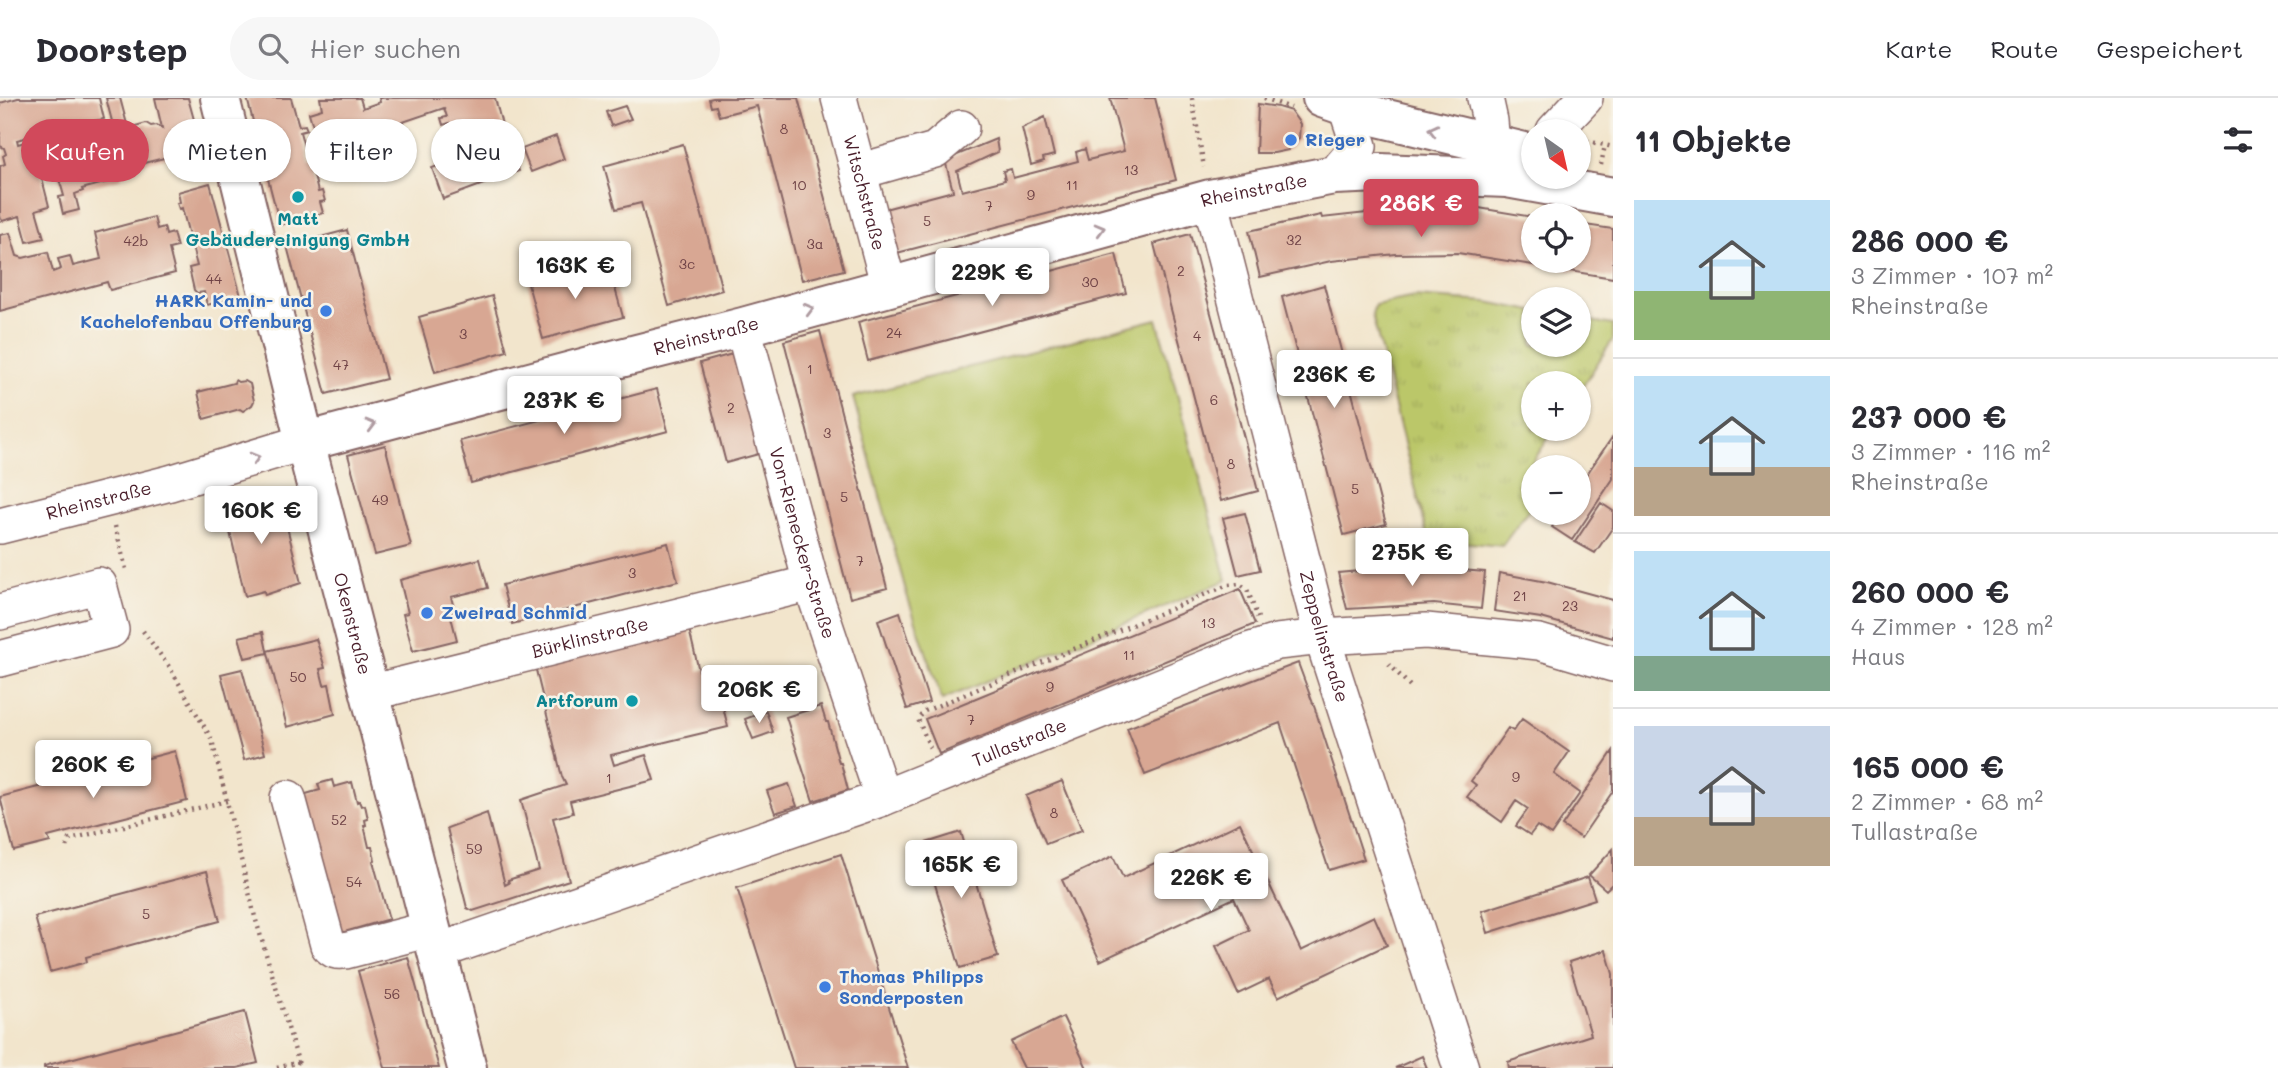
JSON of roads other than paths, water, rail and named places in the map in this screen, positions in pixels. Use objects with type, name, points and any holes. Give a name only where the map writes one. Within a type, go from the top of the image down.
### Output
[{"type":"main road","name":"Okenstraße","points":[[220,98],[305,442],[467,1068]]},
{"type":"main road","points":[[1334,102],[1516,158]]},
{"type":"main road","name":"Rheinstraße","points":[[305,442],[743,327],[1210,199],[1334,175],[1380,173],[1516,158],[1600,162]]},
{"type":"street","name":"Witschstraße","points":[[839,98],[888,287]]},
{"type":"street","points":[[1485,98],[1490,121],[1516,158]]},
{"type":"street","points":[[1565,119],[1585,98]]},
{"type":"street","points":[[1334,102],[1360,146],[1334,175]]},
{"type":"street","points":[[858,172],[935,150],[961,128]]},
{"type":"street","name":"Zeppelinstraße","points":[[1210,199],[1322,637],[1461,1068]]},
{"type":"street","name":"Von-Rienecker-Straße","points":[[743,327],[811,583],[883,798]]},
{"type":"street","name":"Rheinstraße","points":[[0,526],[170,483],[305,442]]},
{"type":"street","name":"Bürklinstraße","points":[[369,693],[811,583]]},
{"type":"street","points":[[0,612],[99,585],[111,630],[0,659]]},
{"type":"street","name":"Tullastraße","points":[[288,798],[328,945],[338,952],[433,940],[883,798],[1248,651],[1269,645],[1322,637],[1426,631],[1539,642],[1613,664]]},
{"type":"place","name":"Rieger","points":[[1291,140]]},
{"type":"place","name":"Matt Gebäudereinigung GmbH","points":[[298,197]]},
{"type":"place","name":"HARK Kamin- und Kachelofenbau Offenburg","points":[[326,311]]},
{"type":"place","name":"Zweirad Schmid","points":[[427,613]]},
{"type":"place","name":"Artforum","points":[[632,701]]},
{"type":"place","name":"Thomas Philipps Sonderposten","points":[[825,987]]}]
